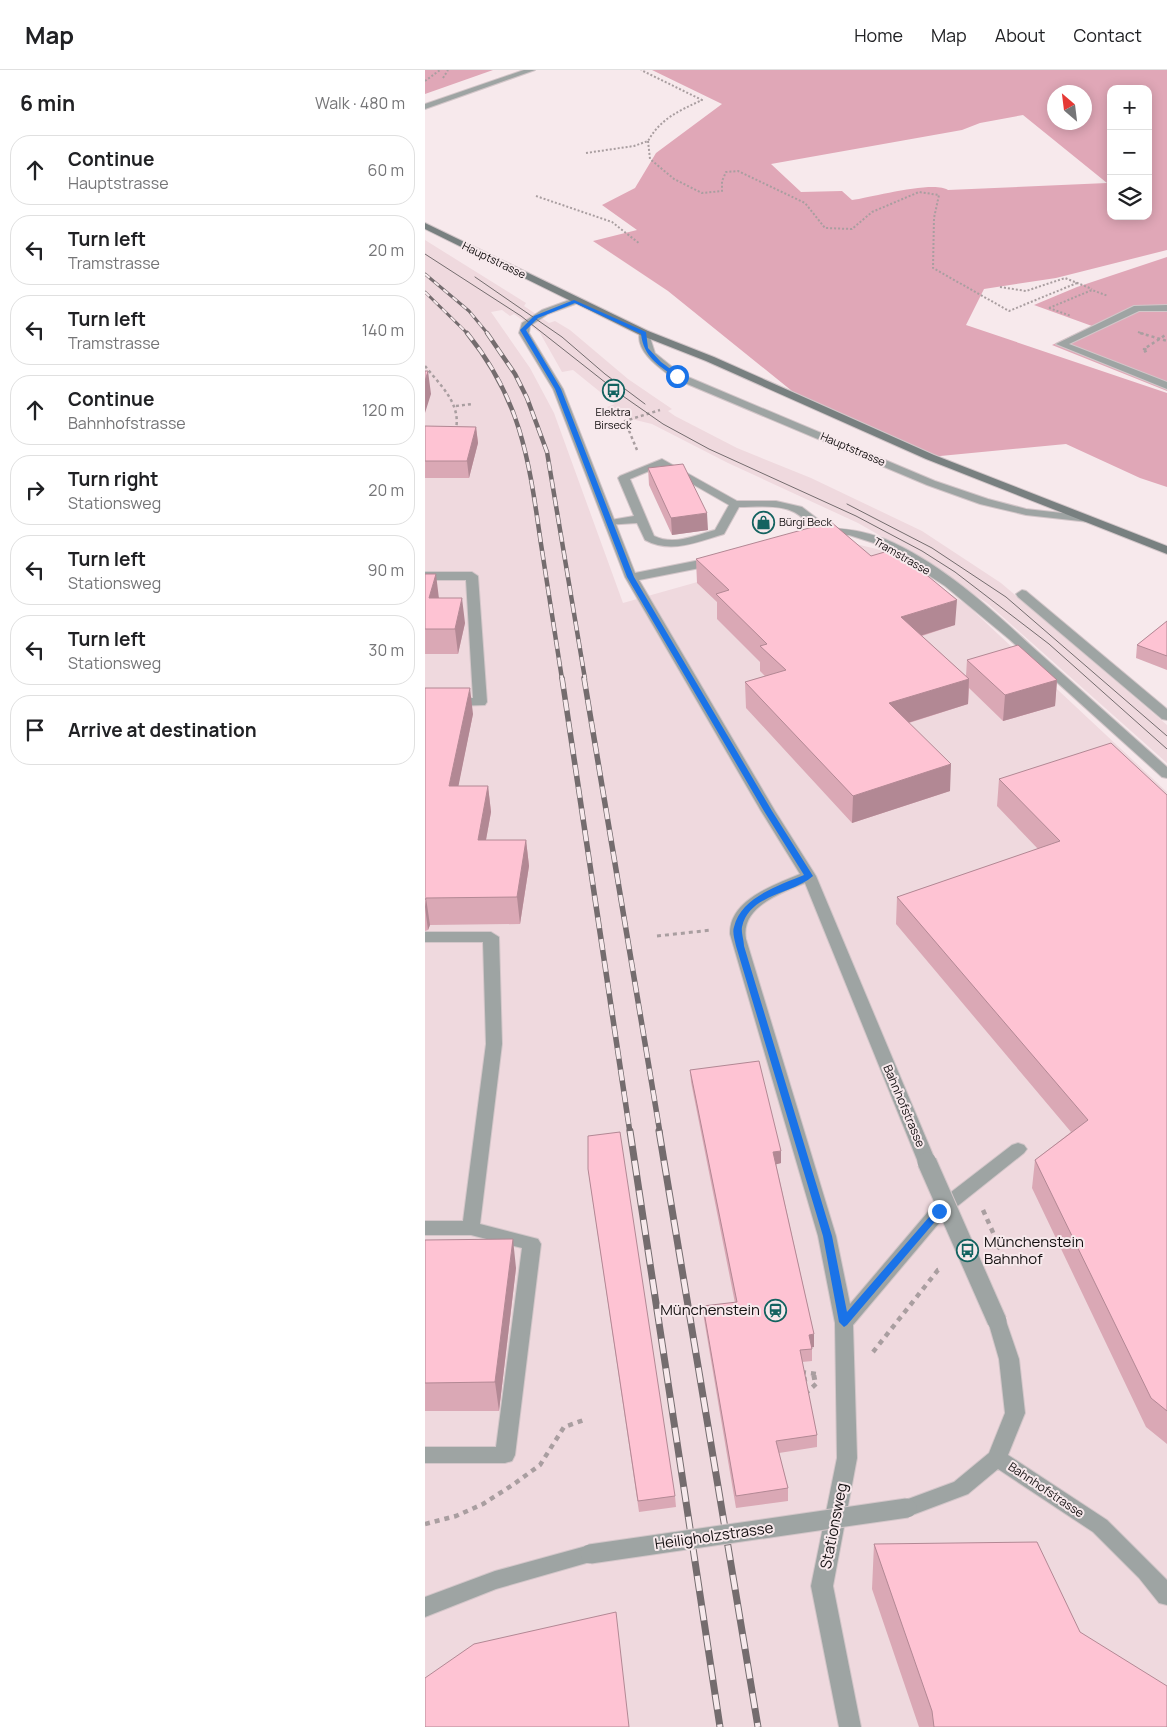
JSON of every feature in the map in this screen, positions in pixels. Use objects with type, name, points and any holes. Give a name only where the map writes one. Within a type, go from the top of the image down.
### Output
[{"type":"main road","name":"Hauptstrasse","points":[[425,226],[575,301],[644,333],[710,359],[930,457],[1167,550]]},
{"type":"street","points":[[425,107],[531,70]]},
{"type":"street","points":[[575,301],[536,317],[523,330],[558,389],[631,577],[660,573],[725,558]]},
{"type":"street","points":[[1167,308],[1137,308],[1061,344],[1167,386]]},
{"type":"street","name":"Hauptstrasse","points":[[644,333],[646,348],[659,363],[677,376],[931,483],[984,502],[1026,512],[1089,519]]},
{"type":"street","points":[[735,504],[720,532],[663,544],[649,538],[624,478],[662,462],[735,504],[776,504],[798,509],[826,530]]},
{"type":"street","points":[[609,523],[641,519]]},
{"type":"street","name":"Tramstrasse","points":[[806,536],[826,530],[861,533],[971,598],[1167,774]]},
{"type":"street","points":[[425,576],[472,576],[480,702],[425,703]]},
{"type":"street","name":"Bahnhofstrasse","points":[[631,577],[768,811],[809,876],[927,1162],[997,1321],[1009,1359],[1015,1413],[997,1458],[1100,1526],[1167,1596]]},
{"type":"street","points":[[1022,594],[1167,716]]},
{"type":"street","points":[[737,927],[749,907],[773,892],[809,876]]},
{"type":"street","name":"Stationsweg","points":[[737,927],[740,946],[827,1236],[844,1322],[847,1458],[822,1586],[850,1727]]},
{"type":"street","points":[[425,937],[491,937],[494,1044],[471,1228]]},
{"type":"street","points":[[844,1322],[939,1211],[1018,1149]]},
{"type":"street","points":[[425,1228],[471,1228],[532,1244],[505,1455],[425,1455]]},
{"type":"street","name":"Heiligholzstrasse","points":[[425,1607],[495,1580],[590,1554],[907,1508],[961,1488],[997,1458]]},
{"type":"path","points":[[425,80],[440,70]]},
{"type":"path","points":[[641,70],[702,100],[673,114],[656,128],[648,141],[650,158],[674,179],[702,193],[722,191],[721,181],[726,172],[738,171],[805,203],[825,228],[852,229],[872,212],[919,192],[939,195],[934,218],[933,268],[1009,311],[1077,283]]},
{"type":"path","points":[[586,153],[634,146],[648,141]]},
{"type":"path","points":[[536,196],[612,222],[640,244]]},
{"type":"path","points":[[1000,287],[1026,290],[1065,278],[1137,308]]},
{"type":"path","points":[[1049,308],[1092,290]]},
{"type":"path","points":[[1141,354],[1167,334]]},
{"type":"path","points":[[425,366],[456,406],[460,419],[453,435]]},
{"type":"path","points":[[456,406],[472,404]]},
{"type":"path","points":[[639,455],[625,421],[660,410]]},
{"type":"path","points":[[657,936],[737,927]]},
{"type":"path","points":[[984,1202],[982,1209],[999,1246]]},
{"type":"path","points":[[872,1353],[938,1270],[937,1263]]},
{"type":"path","points":[[793,1370],[825,1376],[804,1395]]},
{"type":"shaded area","points":[[425,70],[493,70],[425,94]]},
{"type":"shaded area","points":[[652,70],[1167,70],[1167,250],[1056,278],[984,289],[966,325],[1167,393],[1167,487],[1140,478],[1066,444],[930,457],[808,404],[668,291],[593,241],[637,230],[602,205],[635,188],[656,153],[722,104]],"holes":[[[1023,115],[1107,183],[948,190],[941,187],[930,187],[852,200],[842,191],[801,192],[771,164],[962,130],[980,123]]]},
{"type":"shaded area","points":[[425,240],[526,303],[524,306],[549,323],[555,321],[570,330],[628,379],[672,409],[668,411],[675,416],[737,448],[811,478],[922,531],[1001,583],[1167,725],[1167,763],[987,603],[914,555],[858,523],[728,463],[652,424],[619,416],[607,407],[615,404],[573,370],[562,372],[540,333],[514,314],[510,316],[502,310],[491,312],[530,368],[554,413],[623,603],[843,541],[885,551],[967,605],[1167,792],[1167,1727],[425,1727]]},
{"type":"shaded area","points":[[1167,257],[1167,391],[1052,345],[1092,326],[1034,305],[1077,287]]},
{"type":"building","points":[[425,426],[476,427],[467,461],[425,461]]},
{"type":"building","points":[[683,464],[707,513],[671,518],[648,468]]},
{"type":"building","points":[[831,522],[871,556],[895,549],[957,600],[901,617],[969,679],[889,703],[951,764],[853,796],[745,682],[786,670],[760,646],[767,644],[716,594],[729,590],[696,559]]},
{"type":"building","points":[[425,574],[436,574],[429,598],[462,598],[455,629],[425,629]]},
{"type":"building","points":[[1167,621],[1167,656],[1137,645]]},
{"type":"building","points":[[1018,645],[1057,680],[1005,695],[967,660]]},
{"type":"building","points":[[425,688],[470,688],[449,786],[488,786],[478,840],[526,840],[517,897],[426,898],[425,900]]},
{"type":"building","points":[[1111,743],[1167,795],[1167,1411],[1151,1398],[1035,1160],[1088,1120],[897,897],[1060,841],[999,779]]},
{"type":"building","points":[[759,1061],[781,1151],[773,1152],[814,1334],[809,1335],[812,1349],[800,1350],[817,1435],[776,1441],[788,1488],[736,1496],[703,1306],[737,1302],[690,1070]]},
{"type":"building","points":[[620,1132],[675,1496],[638,1501],[588,1169],[588,1136]]},
{"type":"building","points":[[513,1239],[495,1382],[425,1383],[425,1240]]},
{"type":"building","points":[[1037,1542],[1080,1632],[1167,1686],[1167,1727],[934,1727],[932,1711],[874,1544]]},
{"type":"building","points":[[616,1612],[629,1727],[425,1727],[425,1678],[474,1644]]},
{"type":"tram line","points":[[425,254],[521,316],[620,394],[663,424],[709,449],[856,516],[922,551],[955,572],[1049,644],[1167,749]]},
{"type":"tram line","points":[[475,277],[562,337],[605,374],[645,404]]},
{"type":"tram line","points":[[847,504],[932,548],[1006,597],[1167,736]]},
{"type":"railway","points":[[425,274],[469,311],[488,334]]},
{"type":"railway","points":[[425,292],[467,333]]},
{"type":"railway","points":[[467,333],[500,383],[520,433],[532,486],[562,679]]},
{"type":"railway","points":[[487,333],[515,374],[527,398],[547,452],[585,679]]},
{"type":"railway","points":[[562,678],[630,1133]]},
{"type":"railway","points":[[584,678],[660,1133]]},
{"type":"railway","points":[[630,1131],[720,1727]]},
{"type":"railway","points":[[659,1131],[758,1727]]},
{"type":"place","name":"Elektra Birseck","points":[[613,391]]},
{"type":"place","name":"Bürgi Beck","points":[[763,522]]},
{"type":"place","name":"Münchenstein Bahnhof","points":[[968,1251]]},
{"type":"place","name":"Münchenstein","points":[[776,1310]]},
{"type":"route","points":[[677,376],[659,363],[646,348],[644,333],[575,301],[536,317],[523,330],[558,389],[631,577],[768,811],[809,876],[773,892],[749,907],[737,927],[740,946],[827,1236],[844,1322],[939,1211]]}]
